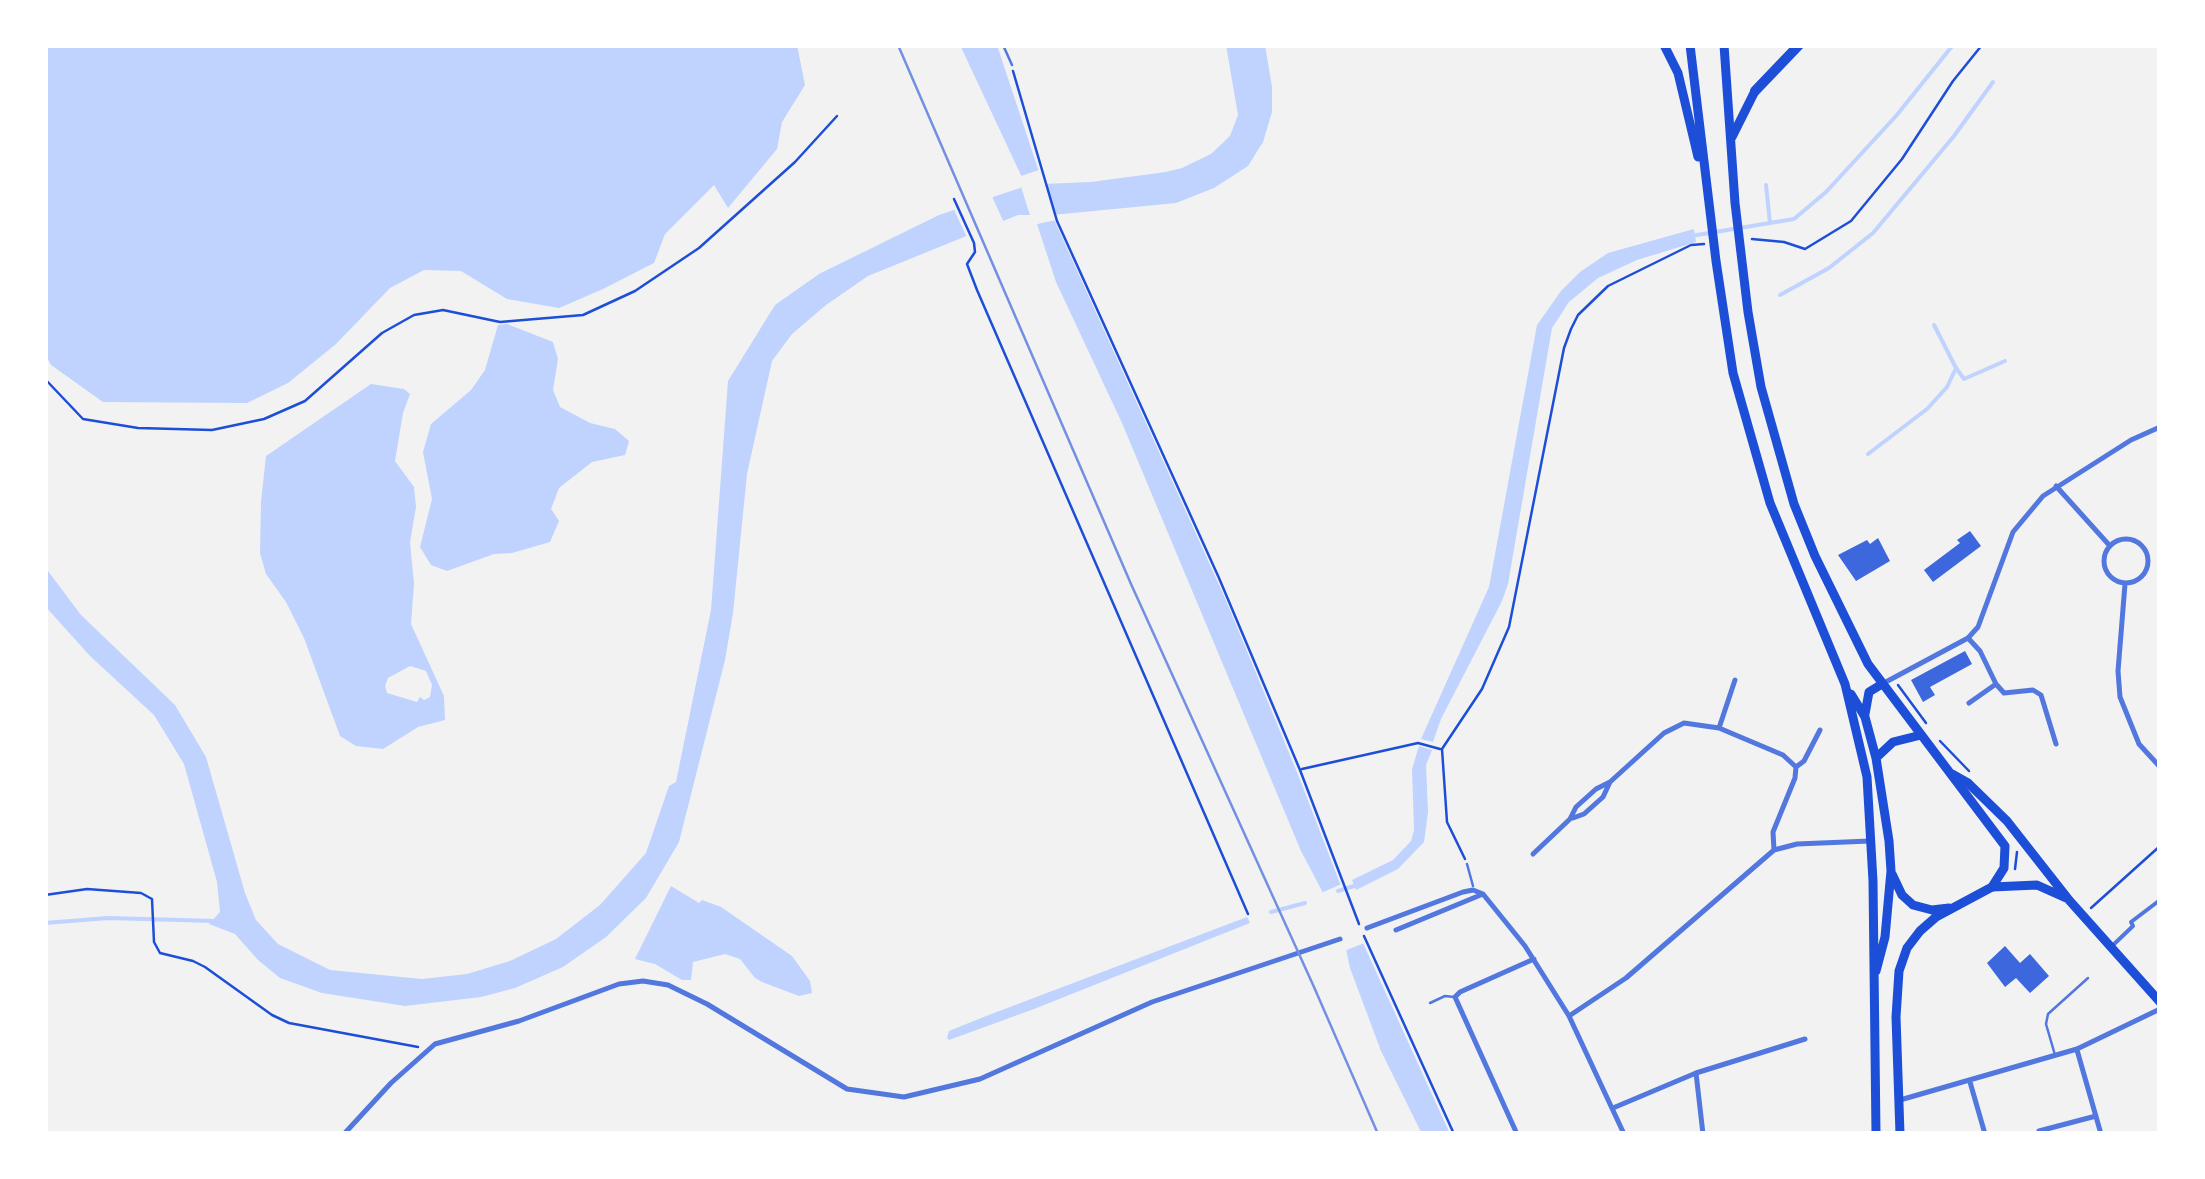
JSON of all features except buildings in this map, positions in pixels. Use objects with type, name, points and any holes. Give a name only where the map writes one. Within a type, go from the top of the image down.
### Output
[{"type":"highway","points":[[1756,91],[1799,45]]},
{"type":"main road","points":[[1664,45],[1682,86],[1709,208]]},
{"type":"main road","points":[[1690,45],[1716,260],[1734,373],[1751,444],[1770,503],[1845,684],[1865,717],[1885,802],[1891,872],[1885,937],[1873,983]]},
{"type":"main road","points":[[1724,45],[1740,256],[1761,387],[1794,504],[1857,645],[1882,684],[1925,732],[2004,846],[2004,868],[1992,887]]},
{"type":"main road","points":[[1731,140],[1756,91]]},
{"type":"main road","points":[[1845,684],[1867,777],[1876,1134]]},
{"type":"main road","points":[[1865,717],[1869,692],[1882,684]]},
{"type":"main road","points":[[1876,758],[1893,742],[1925,732]]},
{"type":"main road","points":[[1952,774],[1968,783],[2006,821],[2160,1005]]},
{"type":"main road","points":[[1891,872],[1902,895],[1913,905],[1932,910],[1954,908]]},
{"type":"main road","points":[[1900,1134],[1896,1017],[1899,971],[1920,931],[1992,887],[2037,884],[2069,900]]},
{"type":"street","points":[[1882,684],[1968,638],[1984,617],[2014,532],[2043,496],[2131,440],[2160,427]]},
{"type":"street","points":[[2056,486],[2110,546]]},
{"type":"street","points":[[2119,540],[2138,542],[2148,561],[2140,578],[2125,584],[2109,576],[2104,560],[2110,546],[2119,540]]},
{"type":"street","points":[[2148,561],[2160,560]]},
{"type":"street","points":[[2125,584],[2118,671],[2120,697],[2139,744],[2160,767]]},
{"type":"street","points":[[1968,638],[2004,693],[2038,692],[2056,744]]},
{"type":"street","points":[[1719,728],[1735,680]]},
{"type":"street","points":[[1969,703],[1996,684]]},
{"type":"street","points":[[1533,854],[1570,819],[1576,806],[1674,726],[1695,722],[1719,728],[1783,755],[1796,768]]},
{"type":"street","points":[[1774,850],[1773,832],[1796,768],[1806,758],[1820,730]]},
{"type":"street","points":[[1569,1016],[1626,978],[1774,850],[1797,844],[1870,841]]},
{"type":"street","points":[[1367,928],[1472,890],[1483,894],[1534,959],[1569,1016],[1624,1134]]},
{"type":"street","points":[[1396,930],[1483,894]]},
{"type":"street","points":[[2111,947],[2134,926],[2130,922],[2160,900]]},
{"type":"street","points":[[344,1134],[434,1044],[519,1021],[603,988],[642,981],[668,985],[707,1004],[848,1089],[904,1097],[980,1079],[1152,1002],[1340,939]]},
{"type":"street","points":[[1517,1134],[1455,997],[1534,959]]},
{"type":"street","points":[[1899,1100],[2077,1049],[2160,1005]]},
{"type":"street","points":[[1613,1108],[1696,1072],[1805,1039]]},
{"type":"street","points":[[2077,1049],[2101,1134]]},
{"type":"street","points":[[1696,1072],[1703,1134]]},
{"type":"street","points":[[1970,1082],[1986,1134]]},
{"type":"street","points":[[2039,1131],[2096,1116]]},
{"type":"lane","points":[[1003,45],[1012,65]]},
{"type":"lane","points":[[1467,864],[1472,890]]},
{"type":"lane","points":[[2056,1056],[2046,1024],[2048,1014],[2088,978]]},
{"type":"lane","points":[[1430,1003],[1449,995],[1455,997]]},
{"type":"path","points":[[1759,238],[1805,249],[1851,221],[1902,160],[1944,93],[1982,45]]},
{"type":"path","points":[[1012,65],[1057,221],[1168,460],[1300,770],[1367,942],[1454,1134]]},
{"type":"path","points":[[45,379],[83,419],[138,428],[212,430],[264,420],[305,401],[382,332],[414,316],[443,310],[500,322],[583,315],[635,291],[699,248],[794,162],[838,116]]},
{"type":"path","points":[[954,200],[974,243],[975,252],[967,264],[1248,914]]},
{"type":"path","points":[[1467,864],[1447,822],[1442,750],[1482,689],[1508,627],[1564,348],[1578,315],[1608,286],[1691,245]]},
{"type":"path","points":[[1882,684],[1898,685],[1913,701],[1925,732]]},
{"type":"path","points":[[1935,737],[1952,750],[1974,777]]},
{"type":"path","points":[[1300,770],[1418,743],[1442,750]]},
{"type":"path","points":[[2083,916],[2160,846]]},
{"type":"path","points":[[45,895],[87,889],[140,893],[152,900],[153,929],[160,953],[193,960],[272,1015],[289,1023],[417,1047],[434,1044]]},
{"type":"water","points":[[45,45],[797,45],[805,85],[782,122],[777,149],[728,208],[714,185],[665,234],[654,263],[603,289],[559,308],[507,299],[461,271],[424,270],[390,288],[336,344],[288,383],[247,403],[103,402],[51,365],[45,354]]},
{"type":"water","points":[[960,45],[997,45],[1043,184],[1166,172],[1211,154],[1230,136],[1238,115],[1226,45],[1265,45],[1272,112],[1263,142],[1248,166],[1214,188],[1176,203],[1052,215],[1225,598],[1363,943],[1450,1134],[1422,1134],[1381,1051],[1350,968],[1342,929],[1301,851],[1122,423],[1056,282],[1034,215],[1018,215],[868,276],[792,334],[772,361],[747,474],[725,660],[679,842],[646,898],[606,937],[563,967],[515,988],[481,997],[405,1006],[322,993],[280,978],[235,934],[209,924],[220,912],[217,882],[184,764],[154,715],[90,656],[45,606],[45,567],[81,615],[175,705],[206,757],[256,920],[278,944],[330,970],[422,979],[467,974],[510,961],[556,939],[600,905],[646,853],[669,786],[676,782],[711,610],[728,381],[775,305],[819,274],[939,215],[1026,186]]},
{"type":"water","points":[[1694,229],[1696,242],[1637,260],[1598,278],[1569,302],[1552,328],[1508,584],[1433,742],[1421,739],[1489,587],[1537,325],[1561,291],[1608,253]]},
{"type":"water","points":[[507,324],[553,342],[558,359],[553,390],[560,407],[590,423],[615,429],[629,441],[625,455],[592,462],[559,488],[551,509],[559,521],[550,542],[494,554],[447,571],[431,565],[420,547],[432,499],[423,452],[431,424],[471,390],[485,370],[498,325]]},
{"type":"water","points":[[371,384],[404,389],[410,394],[395,461],[414,487],[416,507],[410,542],[414,584],[411,624],[444,696],[445,720],[418,727],[383,749],[356,746],[340,736],[304,638],[266,574],[260,553],[266,456]],"holes":[[[410,666],[426,671],[432,685],[430,697],[420,697],[417,702],[387,693],[388,678]]]},
{"type":"water","points":[[1419,746],[1432,750],[1426,765],[1428,812],[1424,842],[1398,869],[1356,890],[1352,880],[1393,860],[1411,841],[1412,769]]},
{"type":"water","points":[[671,886],[699,903],[702,900],[721,907],[792,956],[810,981],[812,993],[799,996],[762,982],[740,959],[725,954],[693,962],[691,980],[682,980],[655,964],[635,959]]},
{"type":"water","points":[[1247,917],[1250,923],[1034,1009],[947,1038],[949,1031],[981,1018]]},
{"type":"pier","points":[[1042,169],[1056,220],[1033,225],[1018,177]]},
{"type":"pier","points":[[990,192],[1005,225],[968,240],[952,205]]},
{"type":"pier","points":[[1344,883],[1367,942],[1344,951],[1321,893]]},
{"type":"waterway","points":[[1691,236],[1794,219],[1826,192],[1896,116],[1953,45]]},
{"type":"waterway","points":[[1780,295],[1829,268],[1873,233],[1954,136],[1993,82]]},
{"type":"waterway","points":[[1766,185],[1770,223]]},
{"type":"waterway","points":[[1868,454],[1927,409],[1947,387],[1956,368],[1934,325]]},
{"type":"waterway","points":[[1956,368],[1964,379],[2005,361]]},
{"type":"waterway","points":[[1338,891],[1357,885]]},
{"type":"waterway","points":[[1271,912],[1305,903]]},
{"type":"waterway","points":[[45,923],[108,918],[215,921]]},
{"type":"tram line","points":[[898,45],[1131,584],[1378,1134]]}]
